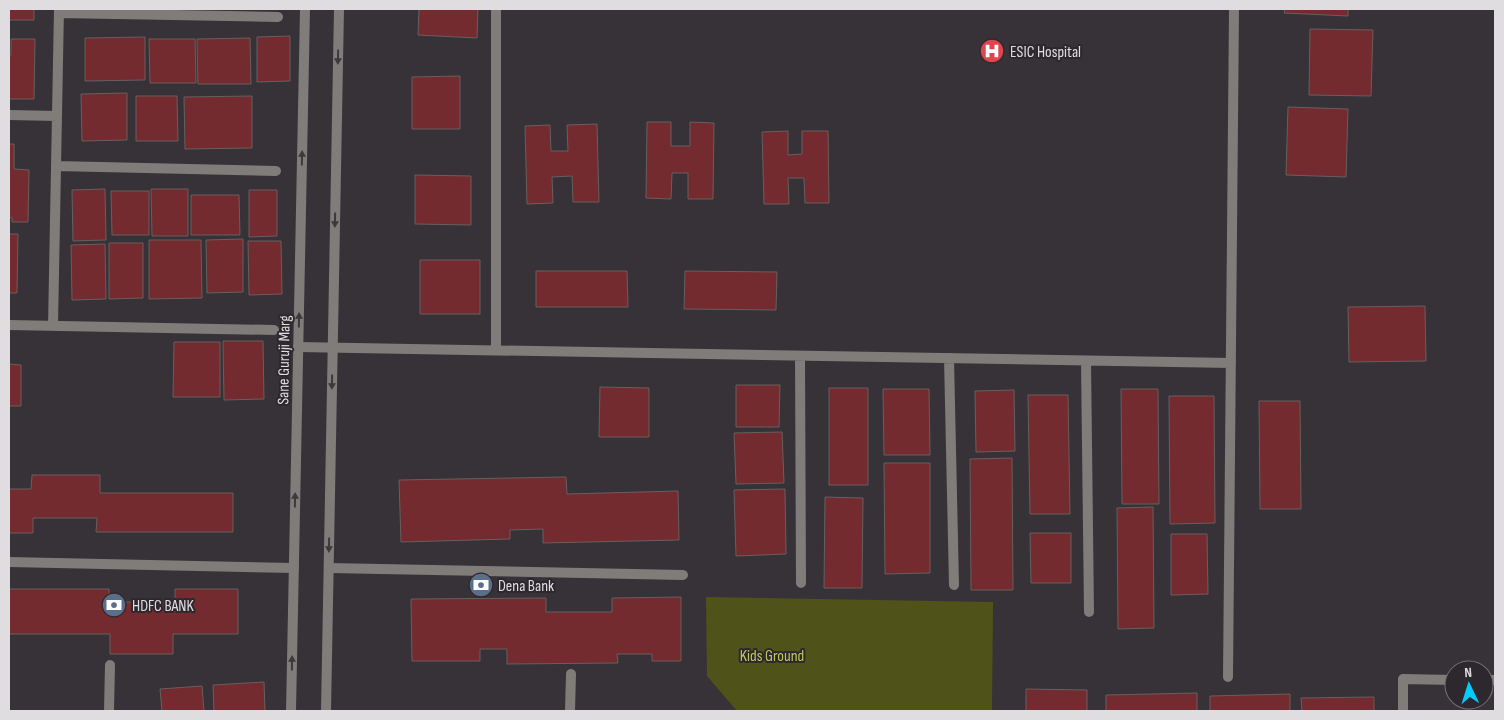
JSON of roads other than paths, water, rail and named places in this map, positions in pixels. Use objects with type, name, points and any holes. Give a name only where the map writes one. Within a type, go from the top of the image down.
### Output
[{"type":"street","name":"Sane Guruji Marg","points":[[291,711],[305,9]]},
{"type":"street","points":[[326,711],[339,9]]},
{"type":"street","points":[[496,9],[496,350]]},
{"type":"street","points":[[1228,677],[1234,9]]},
{"type":"street","points":[[53,326],[59,11],[278,18]]},
{"type":"street","points":[[9,115],[57,116]]},
{"type":"street","points":[[56,166],[276,171]]},
{"type":"street","points":[[9,325],[274,330]]},
{"type":"street","points":[[298,347],[1231,363]]},
{"type":"street","points":[[800,356],[801,583]]},
{"type":"street","points":[[949,358],[954,585]]},
{"type":"street","points":[[1086,361],[1089,612]]},
{"type":"street","points":[[9,562],[294,568]]},
{"type":"street","points":[[329,568],[683,575]]},
{"type":"street","points":[[109,711],[110,665]]},
{"type":"street","points":[[570,711],[571,674]]},
{"type":"street","points":[[1403,711],[1403,679],[1444,680]]},
{"type":"place","name":"ESIC Hospital","points":[[992,51]]},
{"type":"place","name":"Dena Bank","points":[[481,585]]},
{"type":"place","name":"HDFC BANK","points":[[114,605]]},
{"type":"park label","name":"Kids Ground","points":[[772,655]]}]
